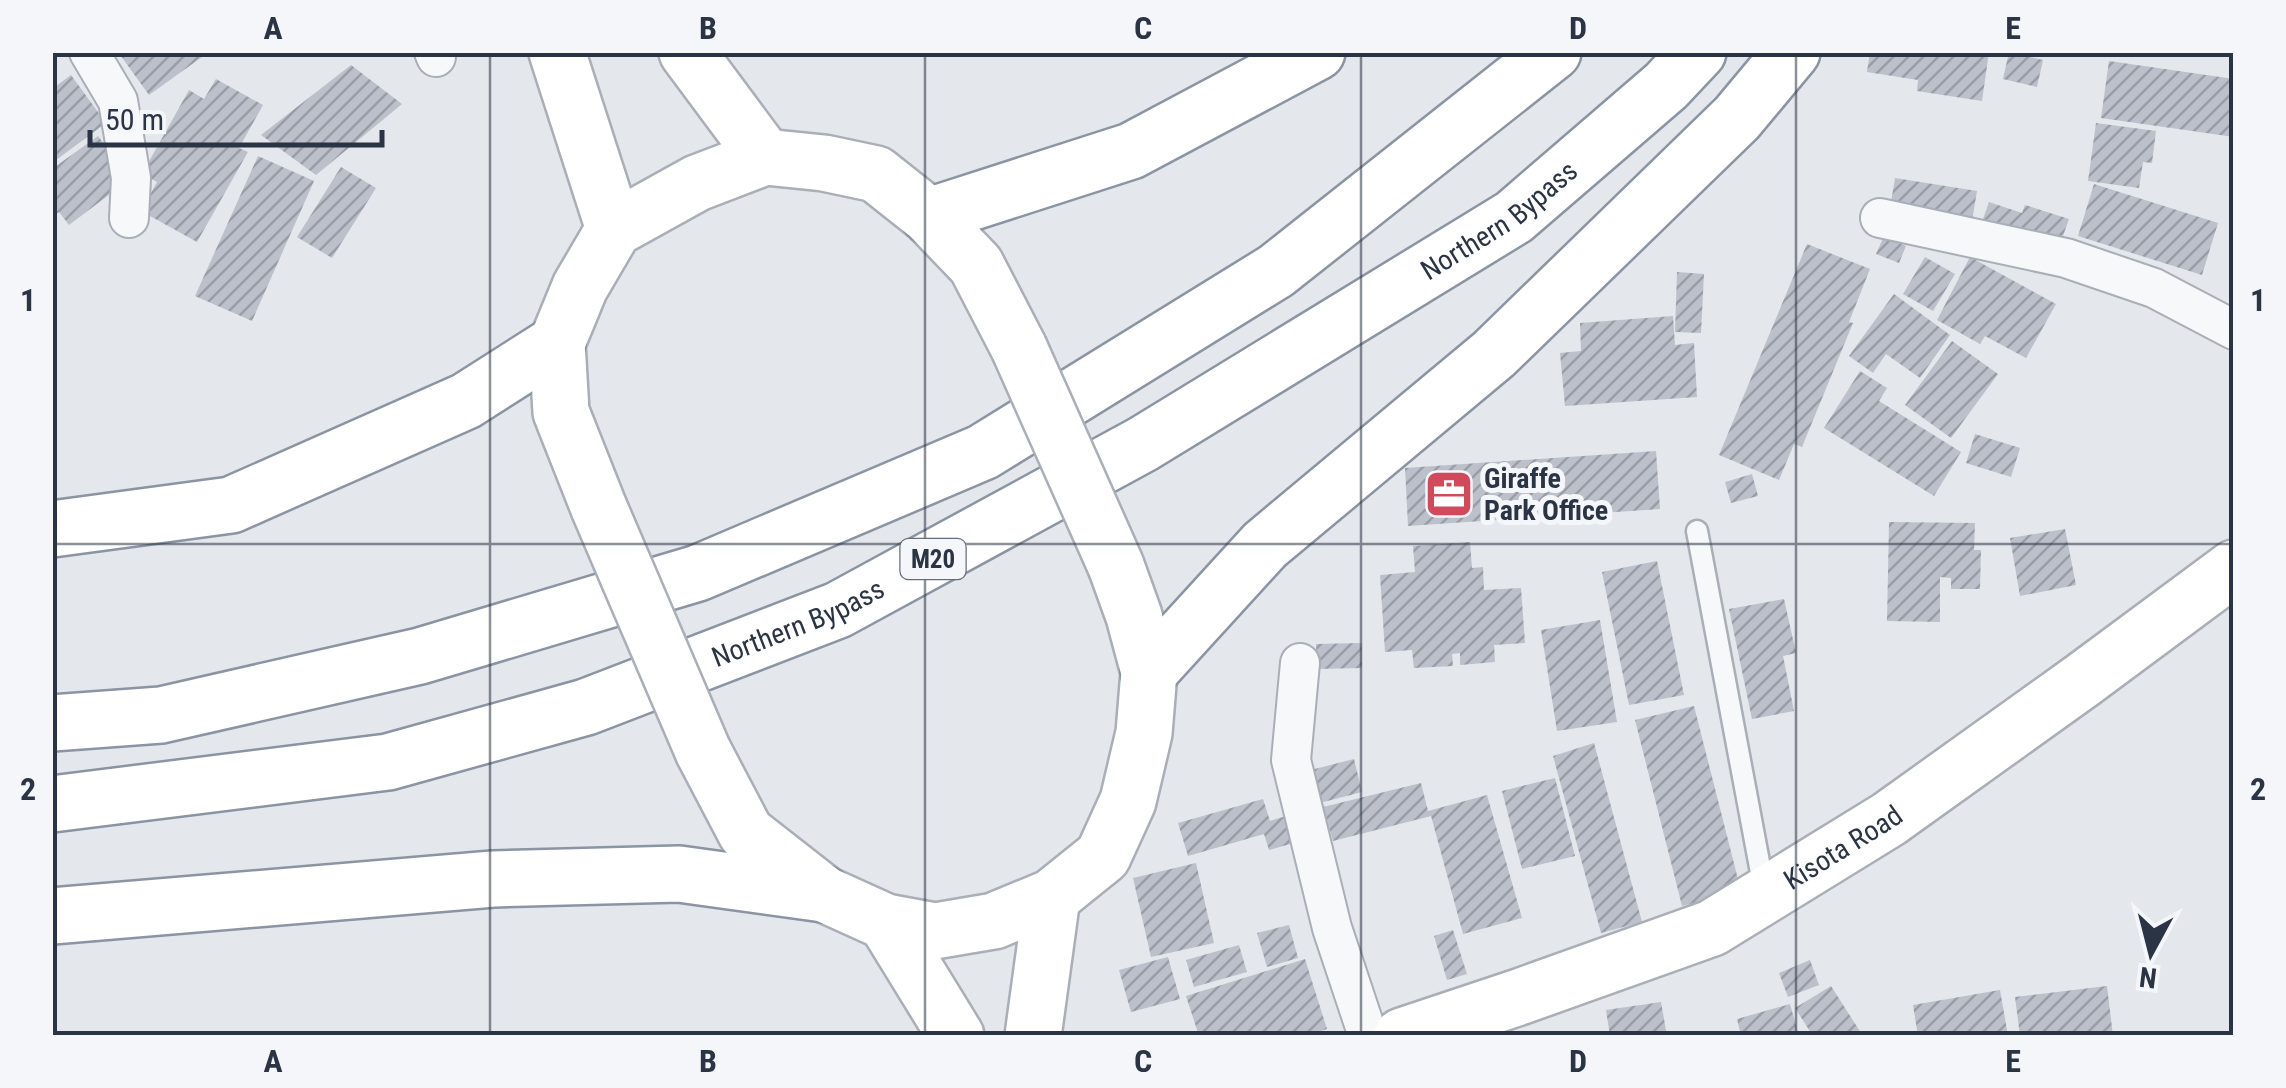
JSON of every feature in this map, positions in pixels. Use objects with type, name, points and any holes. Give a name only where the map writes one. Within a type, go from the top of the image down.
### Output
[{"type":"main road","points":[[557,52],[614,230]]},
{"type":"main road","points":[[688,52],[764,157]]},
{"type":"main road","points":[[929,216],[1131,151],[1317,52]]},
{"type":"main road","points":[[52,723],[161,716],[420,656],[698,573],[983,452],[1276,271],[1553,52]]},
{"type":"main road","name":"Northern Bypass","points":[[52,804],[388,762],[586,707],[838,610],[1143,444],[1514,216],[1666,86],[1698,52]]},
{"type":"main road","points":[[1149,672],[1265,545],[1494,354],[1737,118],[1792,52]]},
{"type":"main road","points":[[764,157],[824,162],[876,174],[929,216],[976,266],[1019,348],[1116,566],[1149,672],[1144,733],[1122,815],[1103,856],[1052,897],[994,921],[935,931],[886,922],[824,894],[746,833],[703,751],[561,412],[557,343],[580,287],[614,230],[697,184],[764,157]]},
{"type":"main road","points":[[52,529],[230,505],[466,401],[557,343]]},
{"type":"main road","name":"Kisota Road","points":[[1402,1036],[1712,928],[1889,819],[2234,568]]},
{"type":"main road","points":[[52,916],[493,879],[679,874],[824,894]]},
{"type":"main road","points":[[1033,1036],[1052,897]]},
{"type":"main road","points":[[886,922],[956,1036]]},
{"type":"street","points":[[90,52],[118,101],[130,178],[129,218]]},
{"type":"street","points":[[1880,218],[2066,258],[2154,288],[2234,330]]},
{"type":"street","points":[[1300,663],[1291,760],[1332,928],[1368,1036]]},
{"type":"lane","points":[[1697,531],[1765,896]]},
{"type":"building","points":[[118,52],[209,52],[149,95]]},
{"type":"building","points":[[1870,52],[1989,52],[1982,101],[1917,91],[1918,80],[1867,72]]},
{"type":"building","points":[[2009,52],[2043,60],[2037,87],[2003,79]]},
{"type":"building","points":[[2109,61],[2234,79],[2234,137],[2101,118]]},
{"type":"building","points":[[351,65],[402,104],[316,175],[261,135]]},
{"type":"building","points":[[71,75],[106,123],[52,163],[52,89]]},
{"type":"building","points":[[216,79],[263,105],[239,148],[248,152],[197,242],[141,211],[157,182],[142,174],[189,90],[204,99]]},
{"type":"building","points":[[2096,123],[2156,131],[2152,163],[2143,162],[2139,188],[2088,181]]},
{"type":"building","points":[[98,136],[124,171],[112,180],[118,188],[69,225],[59,212],[52,217],[52,169]]},
{"type":"building","points":[[258,156],[314,181],[252,321],[195,296]]},
{"type":"building","points":[[341,167],[376,188],[332,258],[297,237]]},
{"type":"building","points":[[1895,178],[1977,191],[1972,221],[1890,208]]},
{"type":"building","points":[[2094,184],[2218,223],[2202,275],[2078,236]]},
{"type":"building","points":[[1989,202],[2022,213],[2025,205],[2069,219],[2059,247],[1982,222]]},
{"type":"building","points":[[1884,236],[1906,246],[1899,263],[1876,254]]},
{"type":"building","points":[[1807,244],[1870,269],[1849,322],[1853,323],[1802,447],[1794,444],[1779,480],[1719,455]]},
{"type":"building","points":[[1925,257],[1955,274],[1933,311],[1903,294]]},
{"type":"building","points":[[1970,257],[2056,304],[2026,358],[1985,336],[1980,344],[1937,320]]},
{"type":"building","points":[[1677,272],[1704,274],[1701,333],[1675,332]]},
{"type":"building","points":[[1894,294],[1950,335],[1920,378],[1886,354],[1873,373],[1849,356]]},
{"type":"building","points":[[1673,316],[1675,345],[1694,343],[1697,397],[1565,406],[1560,353],[1581,351],[1580,323]]},
{"type":"building","points":[[1952,341],[1998,374],[1951,438],[1905,405]]},
{"type":"building","points":[[1860,371],[1887,388],[1879,401],[1961,452],[1934,496],[1824,428]]},
{"type":"building","points":[[1975,434],[2020,448],[2011,477],[1966,463]]},
{"type":"building","points":[[1656,451],[1660,509],[1408,526],[1405,468]]},
{"type":"building","points":[[1752,474],[1758,496],[1731,503],[1725,482]]},
{"type":"building","points":[[1889,522],[1975,523],[1974,550],[1981,550],[1980,589],[1951,589],[1951,578],[1940,577],[1940,622],[1887,621]]},
{"type":"building","points":[[2065,529],[2076,585],[2020,596],[2010,538]]},
{"type":"building","points":[[1470,542],[1472,568],[1483,567],[1484,590],[1521,588],[1525,643],[1494,645],[1495,662],[1460,665],[1460,653],[1452,654],[1453,666],[1414,668],[1412,650],[1385,652],[1380,575],[1415,572],[1413,546]]},
{"type":"building","points":[[1657,561],[1684,695],[1629,705],[1602,572]]},
{"type":"building","points":[[1784,599],[1796,653],[1783,656],[1794,711],[1752,719],[1729,609]]},
{"type":"building","points":[[1600,620],[1617,722],[1557,731],[1541,630]]},
{"type":"building","points":[[1362,643],[1362,668],[1317,669],[1316,644]]},
{"type":"building","points":[[1694,706],[1741,891],[1682,906],[1635,720]]},
{"type":"building","points":[[1594,743],[1642,922],[1601,933],[1553,756]]},
{"type":"building","points":[[1354,759],[1362,792],[1312,805],[1303,772]]},
{"type":"building","points":[[1555,778],[1575,856],[1522,869],[1502,791]]},
{"type":"building","points":[[1421,783],[1428,811],[1487,795],[1522,918],[1463,934],[1431,816],[1333,841],[1323,807]]},
{"type":"building","points":[[1263,799],[1270,821],[1289,815],[1297,842],[1269,850],[1264,834],[1188,856],[1178,823]]},
{"type":"building","points":[[1196,863],[1214,943],[1151,957],[1133,878]]},
{"type":"building","points":[[1289,925],[1298,958],[1267,967],[1257,933]]},
{"type":"building","points":[[1453,930],[1467,974],[1447,980],[1434,936]]},
{"type":"building","points":[[1239,945],[1247,972],[1194,987],[1186,960]]},
{"type":"building","points":[[1168,957],[1180,999],[1131,1012],[1119,970]]},
{"type":"building","points":[[1305,959],[1327,1029],[1305,1036],[1199,1036],[1186,996]]},
{"type":"building","points":[[1810,960],[1819,985],[1788,997],[1779,973]]},
{"type":"building","points":[[1831,986],[1863,1036],[1813,1036],[1795,1008]]},
{"type":"building","points":[[2107,986],[2113,1036],[2020,1036],[2015,997]]},
{"type":"building","points":[[2000,990],[2008,1036],[1918,1036],[1913,1005]]},
{"type":"building","points":[[1661,1002],[1667,1036],[1610,1036],[1606,1010]]},
{"type":"building","points":[[1790,1004],[1799,1036],[1741,1036],[1737,1019]]},
{"type":"place","name":"Giraffe Park Office","points":[[1449,494]]}]
